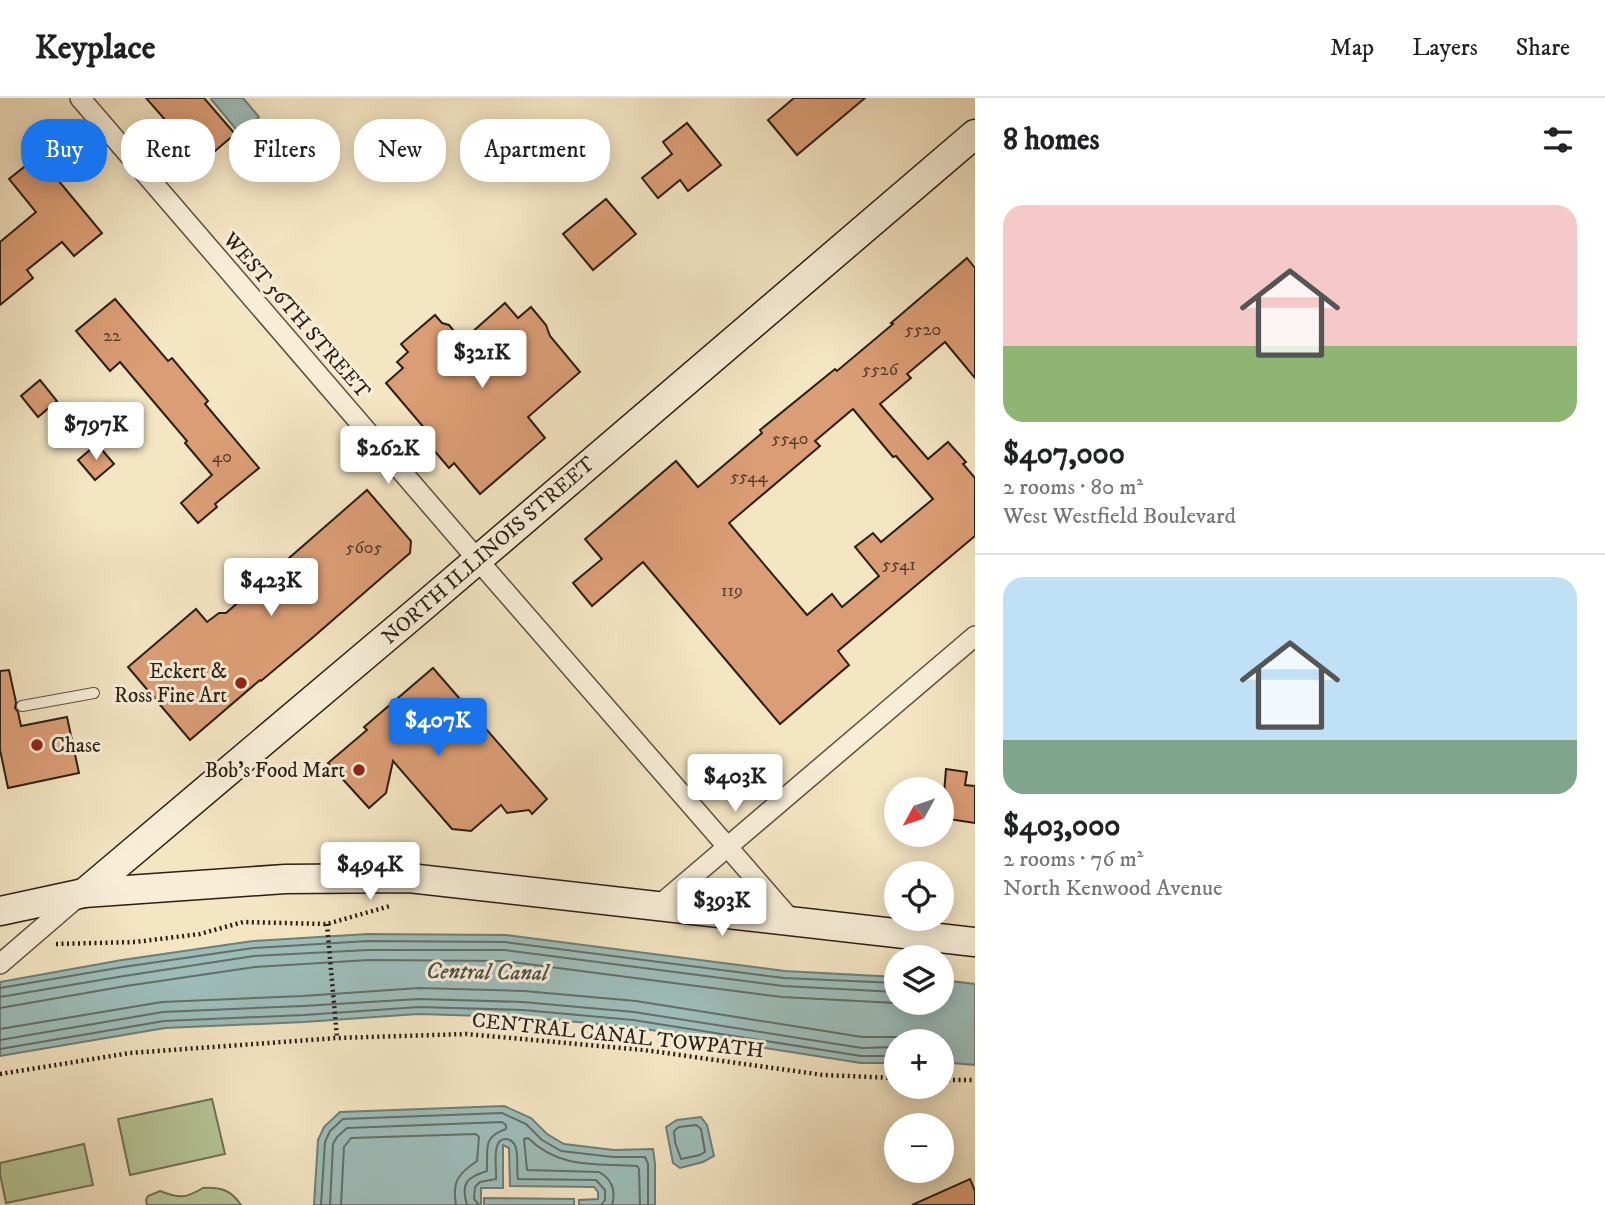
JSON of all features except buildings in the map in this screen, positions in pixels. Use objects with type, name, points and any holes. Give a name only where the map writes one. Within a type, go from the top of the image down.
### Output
[{"type":"street","name":"WEST 56TH STREET","points":[[80,98],[792,921]]},
{"type":"street","name":"NORTH ILLINOIS STREET","points":[[1,962],[975,134]]},
{"type":"street","points":[[657,907],[975,636]]},
{"type":"street","points":[[0,911],[84,893],[285,878],[409,878],[975,942]]},
{"type":"lane","points":[[22,706],[94,693]]},
{"type":"path","points":[[19,947],[74,942],[135,942],[200,934],[243,922],[327,924],[337,1038]]},
{"type":"path","name":"CENTRAL CANAL TOWPATH","points":[[0,1074],[131,1053],[337,1038],[466,1034],[644,1049],[823,1075],[884,1078]]},
{"type":"path","points":[[954,1080],[975,1080]]},
{"type":"green space","points":[[212,1099],[225,1154],[130,1175],[118,1119]]},
{"type":"green space","points":[[84,1144],[93,1185],[6,1203],[0,1163]]},
{"type":"green space","points":[[203,1188],[225,1190],[241,1205],[147,1205],[148,1196],[160,1191],[183,1196]]},
{"type":"water","points":[[243,98],[259,117],[229,121],[211,99]]},
{"type":"water","name":"Central Canal","points":[[368,934],[506,935],[785,971],[884,976],[884,1015],[954,1015],[954,981],[975,984],[975,1065],[954,1063],[954,1029],[884,1029],[884,1063],[861,1063],[632,1027],[522,1017],[418,1014],[165,1028],[0,1056],[0,982],[122,960],[253,941]]},
{"type":"water","points":[[504,1106],[531,1118],[547,1134],[564,1144],[614,1150],[653,1149],[655,1205],[579,1205],[579,1200],[598,1199],[598,1192],[594,1187],[510,1186],[509,1148],[503,1145],[503,1188],[481,1188],[481,1205],[314,1205],[318,1140],[324,1127],[340,1112]]},
{"type":"water","points":[[701,1117],[707,1125],[714,1156],[680,1168],[673,1163],[666,1127],[677,1120]]},
{"type":"water","points":[[484,1198],[574,1199],[574,1205],[484,1205]]},
{"type":"place","name":"Eckert & Ross Fine Art","points":[[241,683]]},
{"type":"place","name":"Chase","points":[[37,745]]},
{"type":"place","name":"Bob's Food Mart","points":[[359,770]]}]
